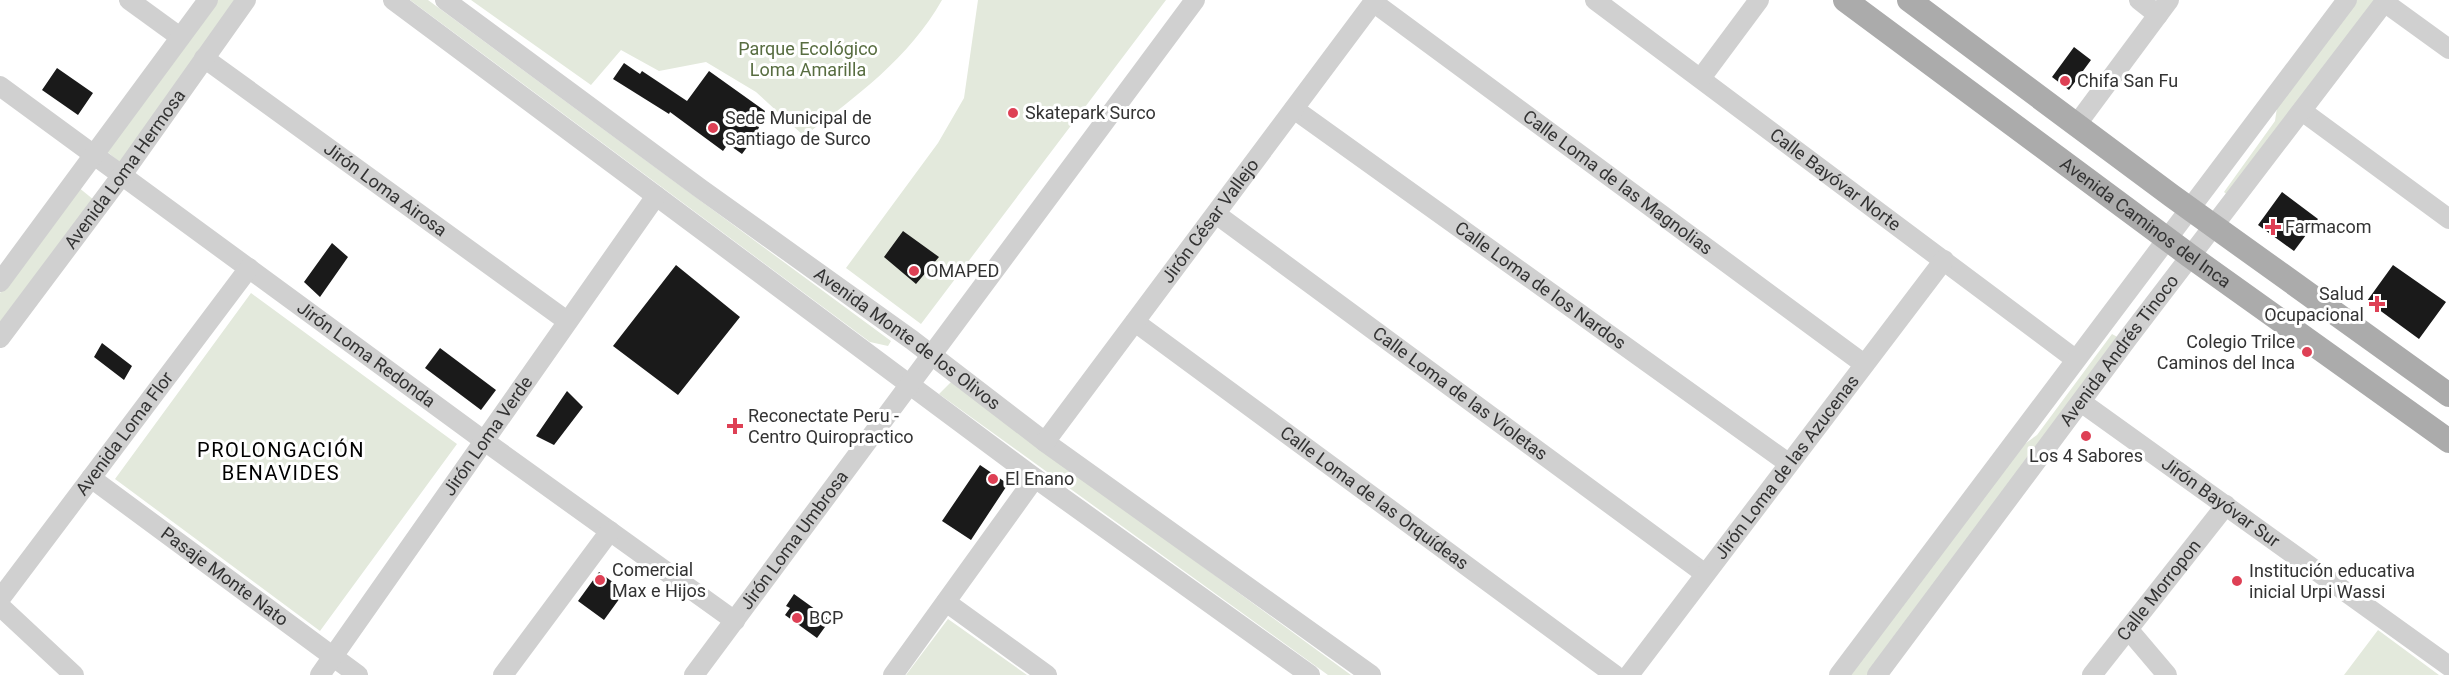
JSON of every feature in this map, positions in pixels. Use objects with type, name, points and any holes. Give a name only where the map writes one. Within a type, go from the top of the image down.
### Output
[{"type":"main road","name":"Avenida Caminos del Inca","points":[[1845,0],[2190,256],[2449,441]]},
{"type":"main road","name":"Avenida Caminos del Inca","points":[[1909,0],[2213,226],[2449,395]]},
{"type":"street","points":[[129,0],[180,37]]},
{"type":"street","name":"Avenida Loma Hermosa","points":[[0,282],[208,0]]},
{"type":"street","name":"Avenida Loma Hermosa","points":[[0,338],[122,175],[246,0]]},
{"type":"street","name":"Avenida Monte de los Olivos","points":[[393,0],[1035,478],[1310,675]]},
{"type":"street","name":"Avenida Monte de los Olivos","points":[[445,0],[932,356],[1045,442],[1371,675]]},
{"type":"street","name":"Jirón Loma Umbrosa","points":[[694,675],[1195,0]]},
{"type":"street","name":"Calle Bayóvar Norte","points":[[1595,0],[2075,359]]},
{"type":"street","points":[[1701,78],[1759,0]]},
{"type":"street","points":[[2077,124],[2164,7],[2139,0]]},
{"type":"street","name":"Avenida Andrés Tinoco","points":[[1839,675],[2347,0]]},
{"type":"street","name":"Jirón César Vallejo","points":[[1045,442],[1374,1]]},
{"type":"street","name":"Calle Loma de las Magnolias","points":[[1374,1],[1864,364]]},
{"type":"street","points":[[2385,1],[2449,49]]},
{"type":"street","name":"Avenida Andrés Tinoco","points":[[1877,675],[2190,256],[2385,1]]},
{"type":"street","name":"Jirón Loma Airosa","points":[[204,58],[567,321]]},
{"type":"street","name":"Jirón Loma Redonda","points":[[0,86],[483,440],[735,621]]},
{"type":"street","name":"Calle Loma de los Nardos","points":[[1293,109],[1788,463]]},
{"type":"street","points":[[2302,111],[2449,219]]},
{"type":"street","name":"Jirón Loma Verde","points":[[320,675],[656,196]]},
{"type":"street","name":"Calle Loma de las Violetas","points":[[1215,214],[1704,573]]},
{"type":"street","name":"Jirón Loma de las Azucenas","points":[[1629,675],[1704,573],[1944,260]]},
{"type":"street","name":"Avenida Loma Flor","points":[[0,599],[249,268]]},
{"type":"street","name":"Calle Loma de las Orquídeas","points":[[1135,322],[1615,675]]},
{"type":"street","name":"Jirón Bayóvar Sur","points":[[2081,402],[2449,666]]},
{"type":"street","name":"Pasaje Monte Nato","points":[[91,478],[358,675]]},
{"type":"street","points":[[893,675],[1035,478]]},
{"type":"street","name":"Calle Morropon","points":[[2092,675],[2226,505]]},
{"type":"street","points":[[503,675],[610,531]]},
{"type":"street","points":[[946,602],[1047,675]]},
{"type":"street","points":[[0,606],[74,675]]},
{"type":"street","points":[[2128,629],[2167,675]]},
{"type":"green space","points":[[217,0],[237,0],[127,168],[105,150]]},
{"type":"green space","points":[[410,0],[428,0],[891,341],[888,346],[870,342]]},
{"type":"green space","name":"Parque Ecológico Loma Amarilla","points":[[471,0],[942,0],[929,21],[898,58],[862,91],[804,136],[756,92],[706,62],[659,71],[621,50],[591,85]]},
{"type":"green space","points":[[978,0],[1166,0],[921,324],[846,268],[938,143],[964,98]]},
{"type":"green space","points":[[2348,0],[2382,0],[2230,197],[2224,192],[2275,121],[2279,94]]},
{"type":"green space","points":[[78,187],[94,200],[0,324],[0,293]]},
{"type":"green space","points":[[251,293],[457,444],[320,631],[115,479]]},
{"type":"green space","points":[[2112,334],[2121,339],[1871,675],[1848,675],[2019,448],[2037,435]]},
{"type":"green space","points":[[951,382],[1351,675],[1328,675],[939,394]]},
{"type":"green space","points":[[948,619],[1027,675],[906,675]]},
{"type":"green space","points":[[2378,630],[2439,675],[2344,675]]},
{"type":"building","points":[[2074,47],[2091,60],[2069,90],[2052,77]]},
{"type":"building","points":[[624,63],[640,74],[642,71],[687,101],[709,71],[765,111],[756,135],[742,154],[728,144],[723,151],[670,112],[669,114],[613,79]]},
{"type":"building","points":[[57,68],[93,93],[78,115],[42,90]]},
{"type":"building","points":[[2282,192],[2318,219],[2294,251],[2258,225]]},
{"type":"building","name":"OMAPED","points":[[903,231],[939,257],[916,284],[884,257]]},
{"type":"building","points":[[332,243],[348,257],[320,297],[304,282]]},
{"type":"building","points":[[676,265],[740,317],[678,395],[613,346]]},
{"type":"building","points":[[2393,265],[2446,302],[2419,339],[2367,301]]},
{"type":"building","points":[[102,343],[132,366],[124,380],[94,357]]},
{"type":"building","points":[[440,348],[496,390],[481,410],[425,368]]},
{"type":"building","points":[[567,391],[583,407],[554,445],[536,436]]},
{"type":"building","points":[[980,465],[1008,484],[971,540],[942,521]]},
{"type":"building","points":[[599,572],[625,591],[604,620],[578,601]]},
{"type":"building","points":[[794,594],[830,620],[817,638],[785,615],[790,608],[786,606]]},
{"type":"place","name":"Chifa San Fu","points":[[2065,81]]},
{"type":"place","name":"Skatepark Surco","points":[[1013,113]]},
{"type":"place","name":"Sede Municipal de Santiago de Surco","points":[[713,128]]},
{"type":"place","name":"Farmacom","points":[[2273,227]]},
{"type":"place","name":"OMAPED","points":[[914,271]]},
{"type":"place","name":"Salud Ocupacional","points":[[2377,304]]},
{"type":"place","name":"Colegio Trilce Caminos del Inca","points":[[2307,352]]},
{"type":"place","name":"Reconectate Peru - Centro Quiropractico","points":[[735,426]]},
{"type":"place","name":"Los 4 Sabores","points":[[2086,436]]},
{"type":"place","name":"El Enano","points":[[993,479]]},
{"type":"place","name":"Comercial Max e Hijos","points":[[600,580]]},
{"type":"place","name":"Institución educativa inicial Urpi Wassi","points":[[2237,581]]},
{"type":"place","name":"BCP","points":[[797,618]]},
{"type":"district","name":"PROLONGACIÓN BENAVIDES","points":[[281,462]]}]
